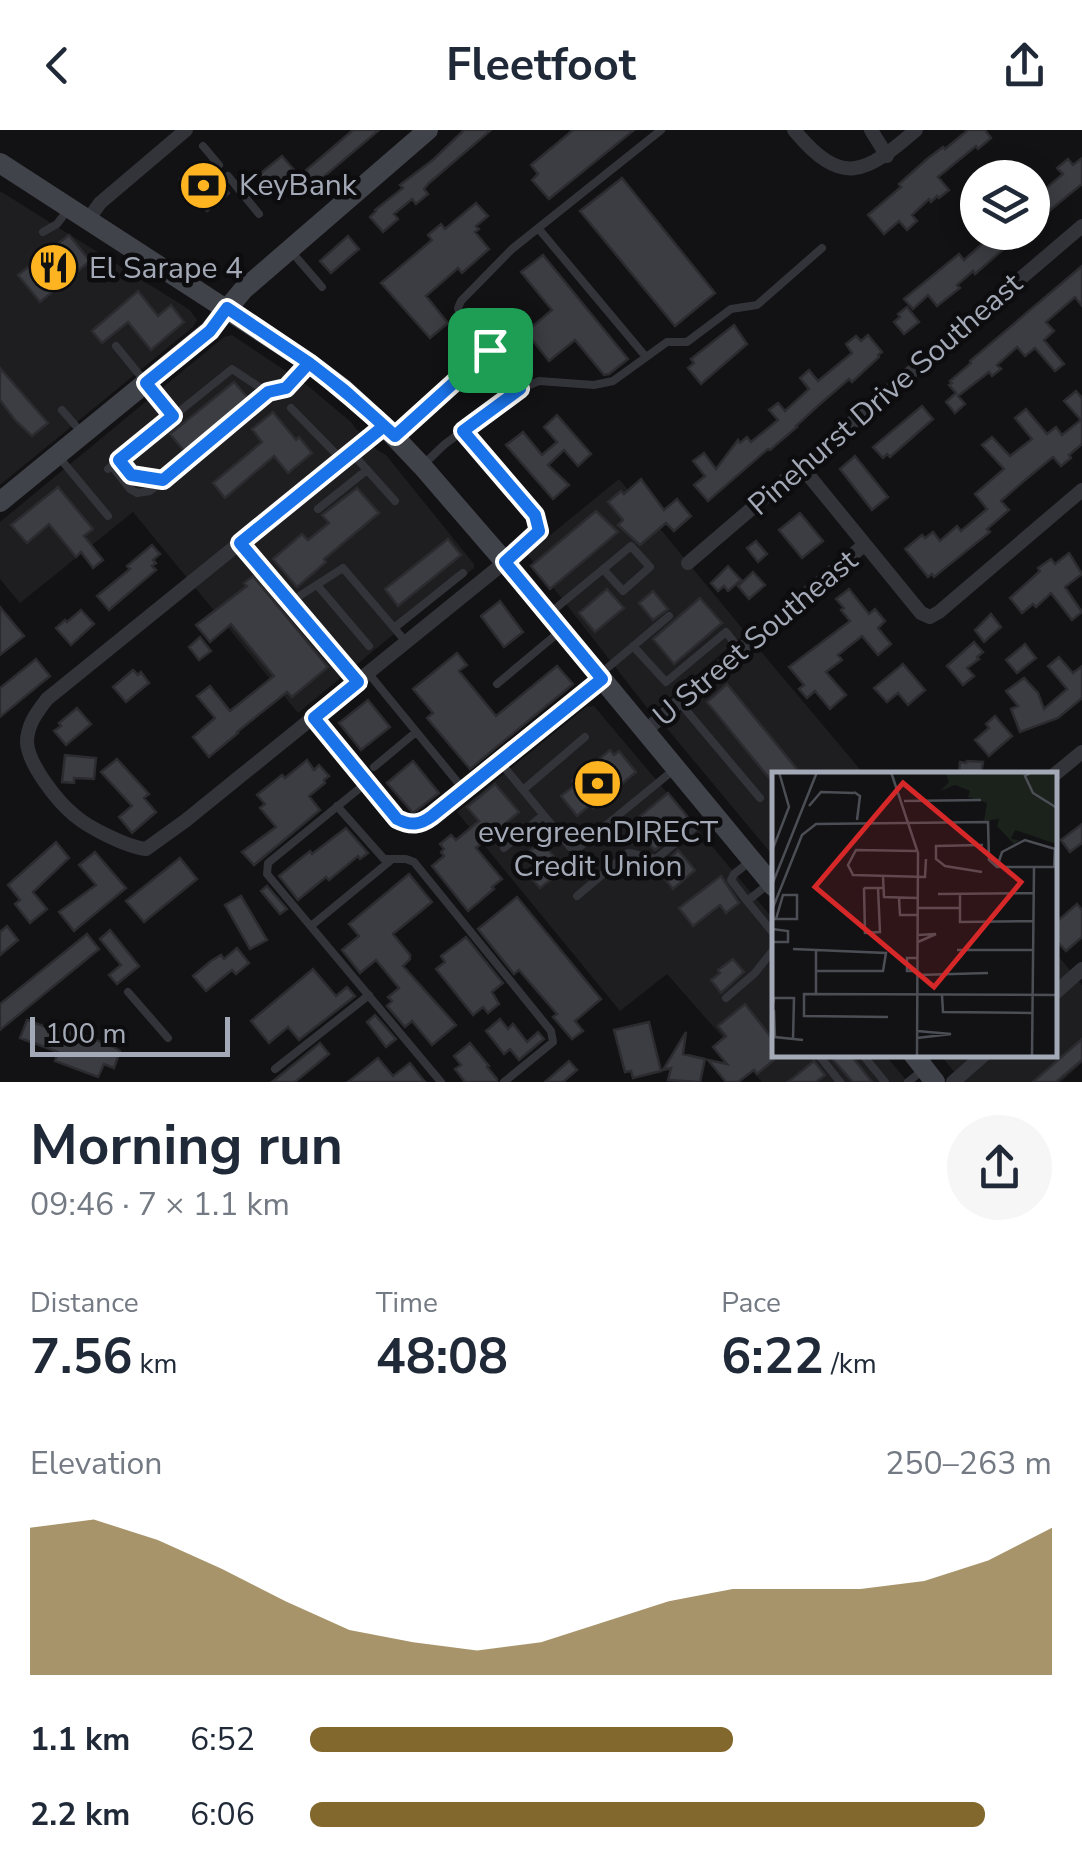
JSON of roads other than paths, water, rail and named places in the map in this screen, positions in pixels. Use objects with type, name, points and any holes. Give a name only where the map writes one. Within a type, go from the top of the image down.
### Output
[{"type":"main road","points":[[0,502],[210,331],[243,290],[428,130]]},
{"type":"main road","points":[[0,163],[309,363],[389,431],[505,562],[771,879]]},
{"type":"street","points":[[88,220],[100,203],[186,130]]},
{"type":"street","points":[[794,130],[828,164],[853,170],[886,156],[916,130]]},
{"type":"street","points":[[871,130],[886,156]]},
{"type":"street","name":"Pinehurst Drive Southeast","points":[[688,563],[1082,226]]},
{"type":"street","points":[[389,431],[347,456],[47,699],[33,718],[26,737],[29,755],[74,815],[146,849],[505,562]]},
{"type":"street","points":[[801,466],[921,612],[930,617],[1082,490]]},
{"type":"street","name":"U Street Southeast","points":[[645,731],[864,545]]},
{"type":"street","points":[[314,718],[397,819],[408,824],[424,822],[600,677]]},
{"type":"street","points":[[1057,773],[1082,752]]},
{"type":"street","points":[[1059,985],[1082,970]]},
{"type":"street","points":[[953,1082],[982,1057]]},
{"type":"lane","points":[[520,389],[460,316],[461,300],[538,228],[661,130]]},
{"type":"lane","points":[[202,146],[219,165]]},
{"type":"lane","points":[[228,176],[259,214]]},
{"type":"lane","points":[[43,232],[57,224],[70,208]]},
{"type":"lane","points":[[538,228],[646,357]]},
{"type":"lane","points":[[422,466],[445,444],[520,389],[539,381],[613,382],[666,342],[688,342],[731,309],[757,305],[822,248]]},
{"type":"lane","points":[[290,250],[322,288]]},
{"type":"lane","points":[[116,346],[173,416]]},
{"type":"lane","points":[[389,431],[490,350]]},
{"type":"lane","points":[[113,465],[130,489],[137,493],[150,490],[268,392],[286,388],[309,363]]},
{"type":"lane","points":[[113,465],[232,368],[268,392]]},
{"type":"lane","points":[[291,408],[366,470],[395,501]]},
{"type":"lane","points":[[62,410],[83,435]]},
{"type":"lane","points":[[463,431],[535,515],[539,531],[505,562]]},
{"type":"lane","points":[[58,456],[108,516]]},
{"type":"lane","points":[[113,465],[131,475],[163,480]]},
{"type":"lane","points":[[318,509],[366,470]]},
{"type":"lane","points":[[240,543],[290,602],[416,732],[464,790]]},
{"type":"lane","points":[[498,684],[604,569],[631,546],[650,567],[622,590],[604,569]]},
{"type":"lane","points":[[290,602],[343,568],[406,643]]},
{"type":"lane","points":[[394,628],[463,573]]},
{"type":"lane","points":[[317,584],[369,646]]},
{"type":"lane","points":[[600,677],[669,616]]},
{"type":"lane","points":[[633,646],[666,682],[726,632],[741,650]]},
{"type":"lane","points":[[688,664],[703,683]]},
{"type":"lane","points":[[680,703],[760,798]]},
{"type":"lane","points":[[374,766],[416,732]]},
{"type":"lane","points":[[523,790],[586,738]]},
{"type":"lane","points":[[500,762],[570,847],[576,849],[676,768]]},
{"type":"lane","points":[[366,782],[268,863],[268,874],[440,1082]]},
{"type":"lane","points":[[337,806],[384,859],[414,862],[551,1031],[553,1042],[504,1082]]},
{"type":"lane","points":[[577,896],[628,853],[649,860],[657,858],[713,812]]},
{"type":"lane","points":[[504,848],[543,815]]},
{"type":"lane","points":[[311,926],[390,860]]},
{"type":"lane","points":[[752,860],[731,880],[772,932]]},
{"type":"lane","points":[[748,902],[771,879]]},
{"type":"lane","points":[[726,998],[755,973],[772,952]]},
{"type":"lane","points":[[128,992],[168,1038]]},
{"type":"lane","points":[[275,1068],[369,996]]},
{"type":"lane","points":[[820,1057],[840,1082]]},
{"type":"lane","points":[[864,1057],[885,1082]]},
{"type":"place","name":"KeyBank","points":[[204,185]]},
{"type":"place","name":"El Sarape 4","points":[[54,268]]},
{"type":"place","name":"evergreenDIRECT Credit Union","points":[[598,783]]}]
